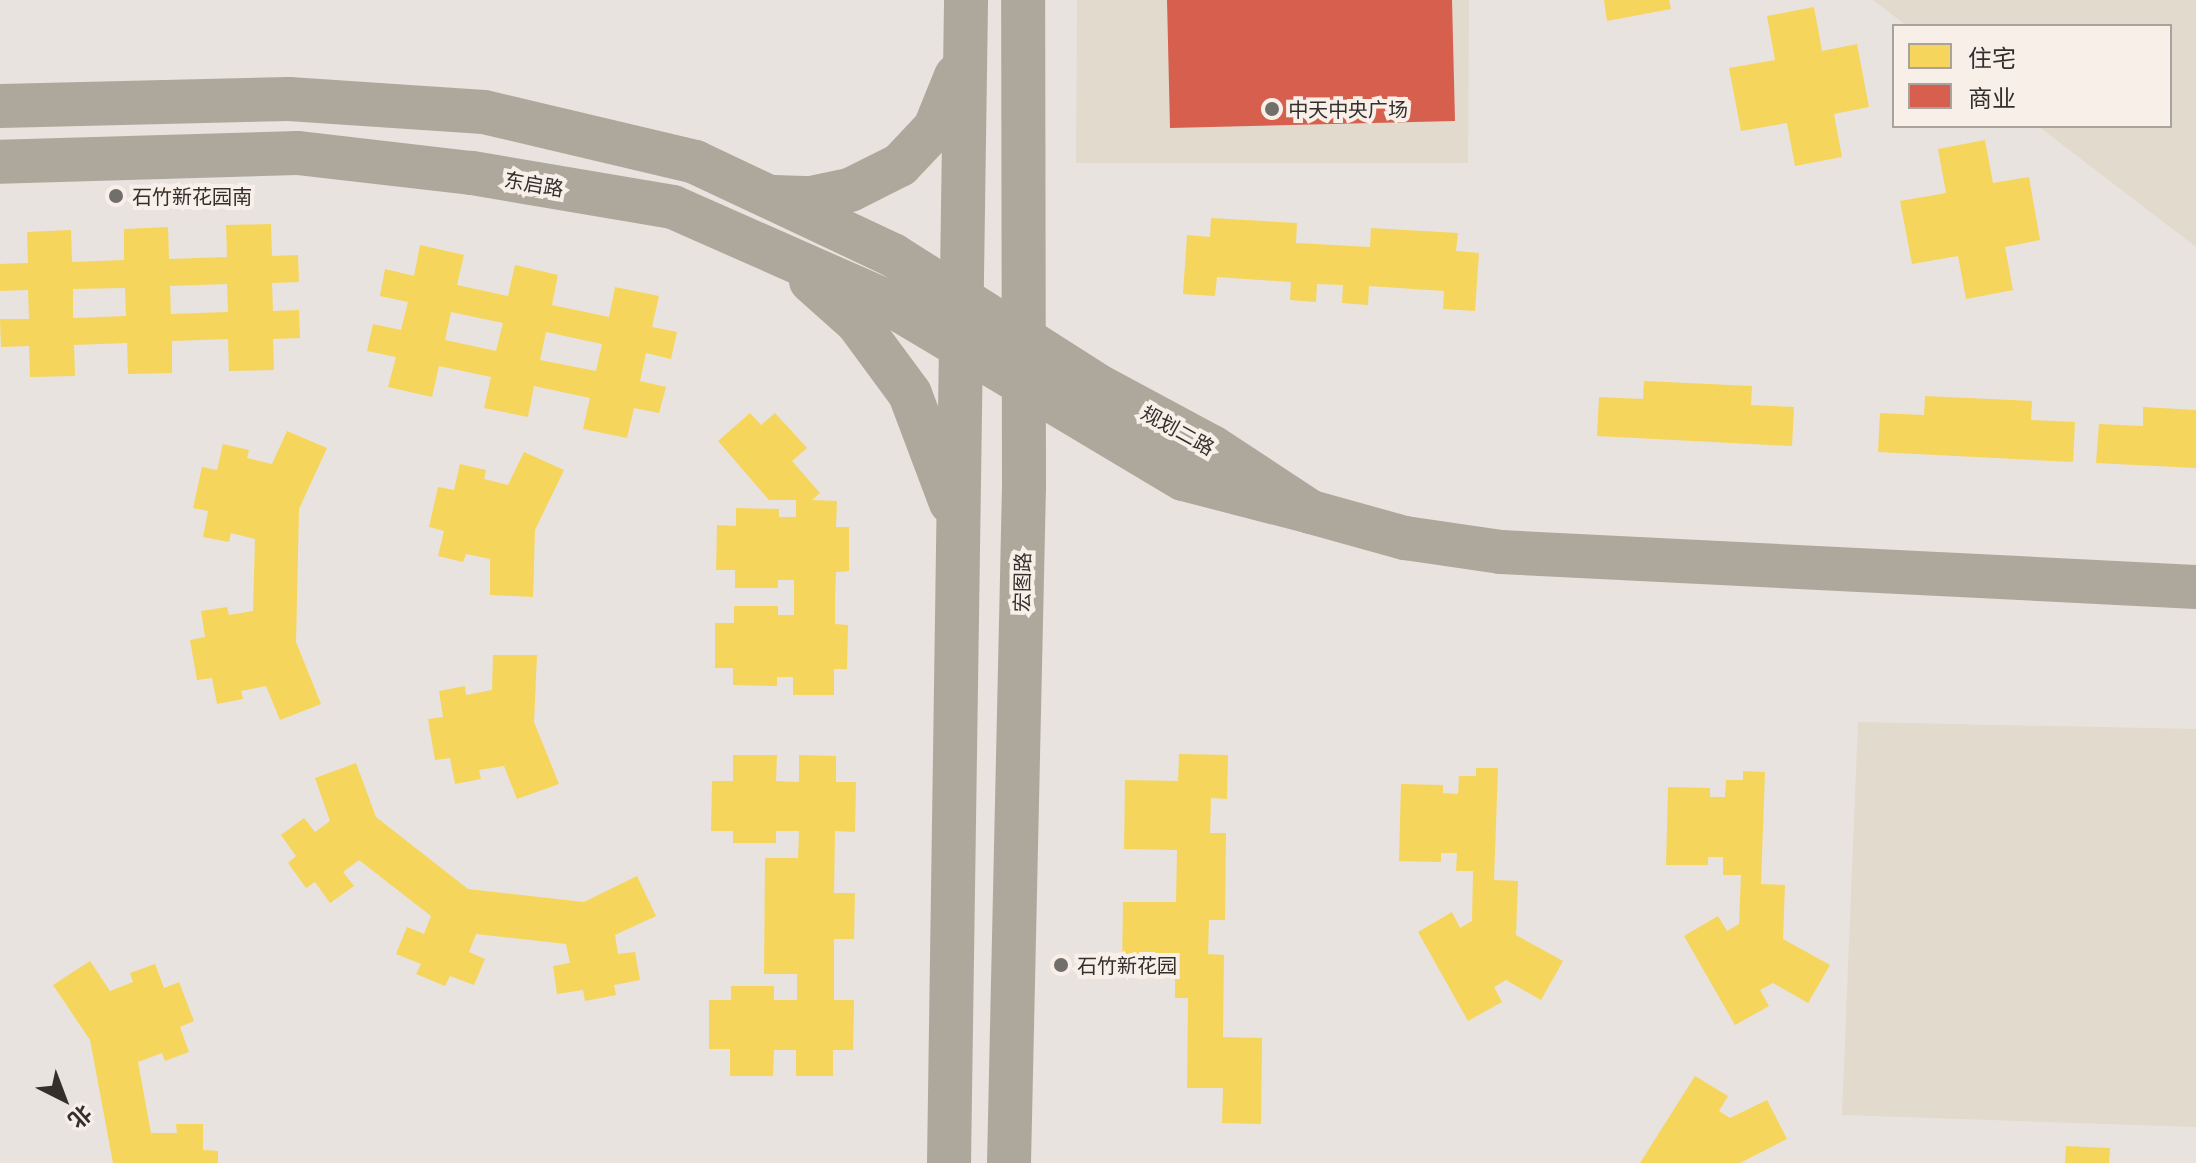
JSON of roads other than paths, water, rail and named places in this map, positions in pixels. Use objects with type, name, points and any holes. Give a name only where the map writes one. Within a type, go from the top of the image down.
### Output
[{"type":"main road","points":[[949,1163],[961,538],[966,0]]},
{"type":"main road","name":"宏图路","points":[[1009,1163],[1025,337],[1023,0]]},
{"type":"main road","points":[[0,106],[289,99],[484,112],[695,162],[768,196],[811,198],[850,190],[900,165],[935,128],[965,56]]},
{"type":"main road","name":"东启路","points":[[0,162],[297,153],[471,173],[673,207],[879,298],[1024,385]]},
{"type":"main road","name":"规划二路","points":[[768,196],[893,255],[1311,512]]},
{"type":"main road","points":[[782,255],[857,322],[910,394],[940,467],[961,538]]},
{"type":"main road","name":"规划二路","points":[[1024,385],[1183,479],[1311,512]]},
{"type":"main road","points":[[1311,512],[1405,538],[1501,552],[2196,587]]},
{"type":"place","name":"中天中央广场","points":[[1272,109]]},
{"type":"place","name":"石竹新花园南","points":[[116,196]]},
{"type":"place","name":"石竹新花园","points":[[1061,965]]}]
